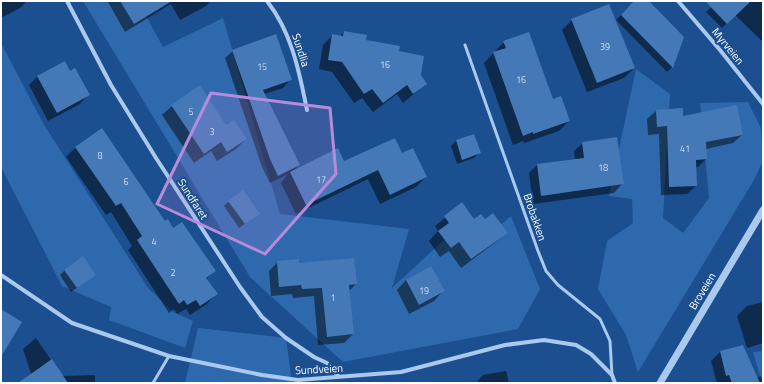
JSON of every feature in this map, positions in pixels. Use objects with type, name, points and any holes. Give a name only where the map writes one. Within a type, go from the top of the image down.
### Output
[{"type":"street","name":"Sundfaret","points":[[67,1],[111,85],[156,158],[262,317],[286,338],[314,357],[327,363],[339,377]]},
{"type":"street","name":"Sundlia","points":[[267,1],[284,28],[296,59],[307,110]]},
{"type":"street","name":"Myrveien","points":[[678,1],[763,104]]},
{"type":"street","name":"Broveien","points":[[660,383],[763,210]]},
{"type":"street","name":"Sundveien","points":[[1,275],[72,323],[169,356],[262,375],[298,380],[401,372],[505,345],[544,340],[576,346],[591,354],[612,375],[615,383]]},
{"type":"lane","name":"Brobakken","points":[[465,45],[546,271],[558,285],[600,319],[610,341],[612,375]]},
{"type":"lane","points":[[153,383],[169,356]]},
{"type":"highlighted area","points":[[211,93],[330,108],[336,174],[265,254],[157,204]]},
{"type":"shaded area","points":[[83,1],[138,1],[163,47],[223,18],[280,214],[409,229],[392,288],[446,238],[488,236],[511,216],[540,289],[518,329],[343,362],[250,277]]},
{"type":"shaded area","points":[[1,43],[43,123],[148,288],[173,312],[193,321],[185,348],[109,320],[111,307],[62,286],[1,167]]},
{"type":"shaded area","points":[[636,69],[670,94],[663,218],[683,233],[709,198],[700,103],[748,102],[761,128],[763,161],[754,180],[638,372],[626,335],[598,289],[607,241],[633,223],[632,199],[609,196]]},
{"type":"shaded area","points":[[198,328],[286,338],[292,383],[185,383]]},
{"type":"shaded area","points":[[763,351],[763,383],[762,383],[753,352]]},
{"type":"building","points":[[120,1],[172,1],[134,24]]},
{"type":"building","points":[[634,1],[649,1],[684,37],[673,68],[621,15]]},
{"type":"building","points":[[705,1],[751,1],[727,24]]},
{"type":"building","points":[[609,4],[635,68],[597,83],[571,19]]},
{"type":"building","points":[[344,31],[367,35],[366,40],[400,46],[399,51],[424,56],[421,75],[427,84],[413,94],[407,85],[383,103],[372,89],[364,94],[342,62],[328,60],[332,34],[343,36]]},
{"type":"building","points":[[529,32],[553,99],[561,96],[570,121],[523,136],[493,52],[506,48],[503,41]]},
{"type":"building","points":[[276,34],[292,80],[263,90],[300,165],[278,176],[270,159],[232,50]]},
{"type":"building","points":[[65,61],[70,71],[75,68],[90,95],[57,113],[37,76]]},
{"type":"building","points":[[200,85],[226,125],[234,120],[247,139],[227,152],[221,142],[204,154],[171,105]]},
{"type":"building","points":[[737,105],[743,135],[706,142],[707,159],[696,160],[697,186],[669,187],[667,126],[657,127],[656,110],[683,108],[683,116]]},
{"type":"building","points":[[102,128],[165,221],[168,219],[173,228],[182,222],[216,271],[206,278],[218,294],[200,306],[196,300],[187,305],[184,300],[179,304],[137,240],[142,236],[121,203],[116,206],[75,147]]},
{"type":"building","points":[[474,134],[481,153],[462,160],[456,140]]},
{"type":"building","points":[[617,137],[624,184],[541,196],[537,164],[584,158],[582,142]]},
{"type":"building","points":[[395,138],[402,153],[413,148],[427,177],[390,195],[378,170],[306,205],[290,172],[338,148],[344,161]]},
{"type":"building","points":[[243,190],[260,214],[245,224],[228,201]]},
{"type":"building","points":[[462,202],[474,219],[481,214],[485,219],[493,213],[508,233],[471,259],[459,242],[451,248],[438,231],[449,223],[444,216]]},
{"type":"building","points":[[83,256],[96,275],[77,288],[64,270]]},
{"type":"building","points":[[354,258],[357,284],[349,285],[354,334],[327,337],[322,288],[302,289],[301,285],[279,287],[277,261],[299,259],[299,263]]},
{"type":"building","points":[[431,266],[445,291],[419,305],[406,280]]},
{"type":"building","points":[[1,309],[22,322],[1,357]]},
{"type":"building","points":[[743,345],[760,383],[732,383],[729,375],[726,376],[720,351]]},
{"type":"building","points":[[52,359],[68,383],[18,383]]}]
